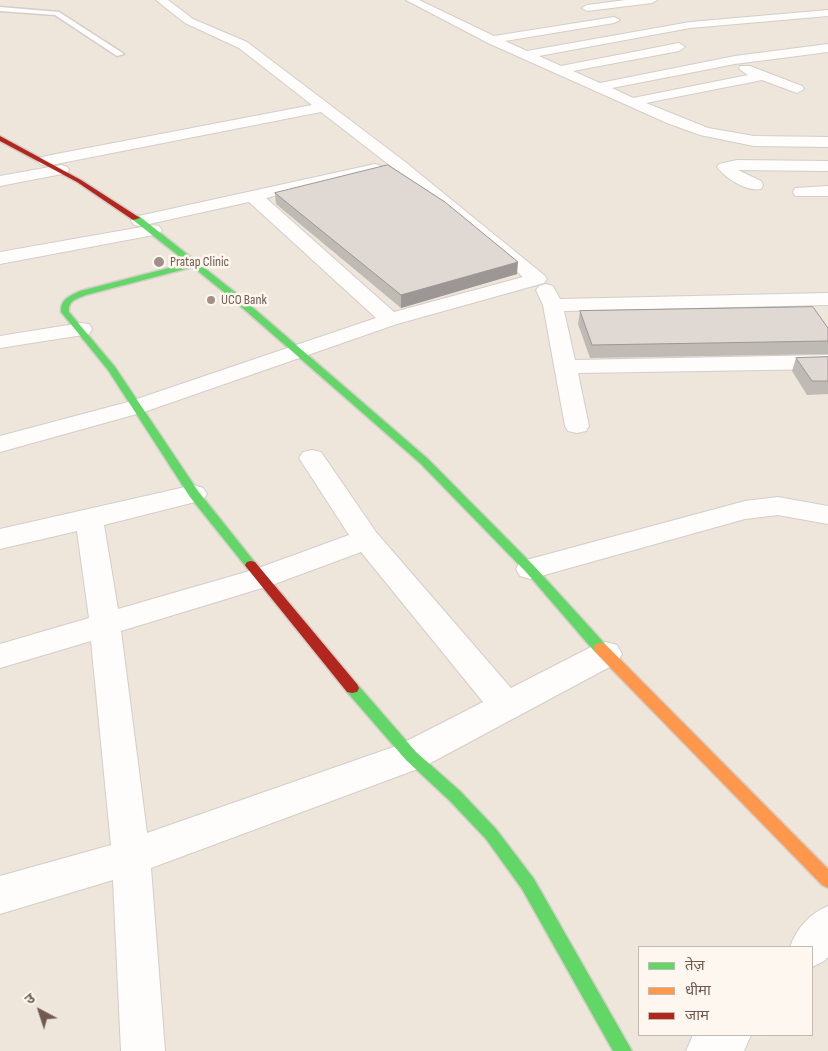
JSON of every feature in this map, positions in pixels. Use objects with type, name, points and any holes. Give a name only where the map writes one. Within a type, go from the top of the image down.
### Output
[{"type":"street","points":[[161,0],[189,21],[243,45],[398,164],[537,279],[550,296],[553,305],[577,426]]},
{"type":"street","points":[[574,10],[624,1],[651,5]]},
{"type":"street","points":[[416,2],[438,2]]},
{"type":"street","points":[[416,2],[492,40],[672,120],[726,137],[754,141],[828,142]]},
{"type":"street","points":[[526,55],[690,26],[828,13]]},
{"type":"street","points":[[665,16],[690,26]]},
{"type":"street","points":[[492,40],[628,18]]},
{"type":"street","points":[[467,28],[483,25]]},
{"type":"street","points":[[560,70],[687,45]]},
{"type":"street","points":[[599,87],[725,61],[828,48]]},
{"type":"street","points":[[725,61],[797,89]]},
{"type":"street","points":[[634,102],[762,76]]},
{"type":"street","points":[[46,161],[324,107]]},
{"type":"street","points":[[3,142],[46,161],[118,205],[146,226],[299,352],[424,461],[530,569],[606,654],[828,880]]},
{"type":"street","points":[[0,258],[146,226],[253,196],[398,164]]},
{"type":"street","points":[[754,185],[725,168],[737,165],[828,166]]},
{"type":"street","points":[[0,181],[61,170]]},
{"type":"street","points":[[801,192],[828,191]]},
{"type":"street","points":[[253,196],[390,320]]},
{"type":"street","points":[[194,264],[83,293],[68,300],[64,305],[65,312],[81,329],[112,369],[194,494],[262,578],[385,728],[491,834],[528,884],[623,1051]]},
{"type":"street","points":[[0,444],[136,408],[390,320],[537,279]]},
{"type":"street","points":[[553,305],[828,299]]},
{"type":"street","points":[[0,342],[81,329]]},
{"type":"street","points":[[565,368],[828,362]]},
{"type":"street","points":[[312,458],[366,539],[506,706]]},
{"type":"street","points":[[0,539],[194,494]]},
{"type":"street","points":[[530,569],[745,510],[778,506],[828,515]]},
{"type":"street","points":[[89,519],[105,624],[131,857],[144,1051]]},
{"type":"street","points":[[0,656],[262,578],[366,539]]},
{"type":"street","points":[[0,895],[131,857],[411,756],[606,654]]},
{"type":"street","points":[[811,946],[828,926]]},
{"type":"street","points":[[708,1051],[729,1036]]},
{"type":"lane","points":[[0,10],[57,13],[120,54]]},
{"type":"shaded area","points":[[0,0],[828,0],[828,1051],[0,1051]]},
{"type":"building","points":[[388,165],[445,202],[518,262],[401,295],[275,193]]},
{"type":"building","points":[[813,307],[828,328],[828,341],[592,345],[580,311]]},
{"type":"building","points":[[828,357],[828,381],[812,381],[796,358]]},
{"type":"traffic: fast","points":[[136,218],[233,295],[424,461],[530,569],[600,648]]},
{"type":"traffic: fast","points":[[194,264],[83,293],[65,304],[65,312],[112,369],[194,494],[251,565]]},
{"type":"traffic: fast","points":[[352,688],[411,756],[455,796],[491,834],[528,884],[623,1051]]},
{"type":"traffic: slow","points":[[600,648],[828,880]]},
{"type":"traffic: jam","points":[[0,138],[79,181],[136,218]]},
{"type":"traffic: jam","points":[[251,565],[352,688]]},
{"type":"place","name":"Pratap Clinic","points":[[159,262]]},
{"type":"place","name":"UCO Bank","points":[[211,300]]}]
